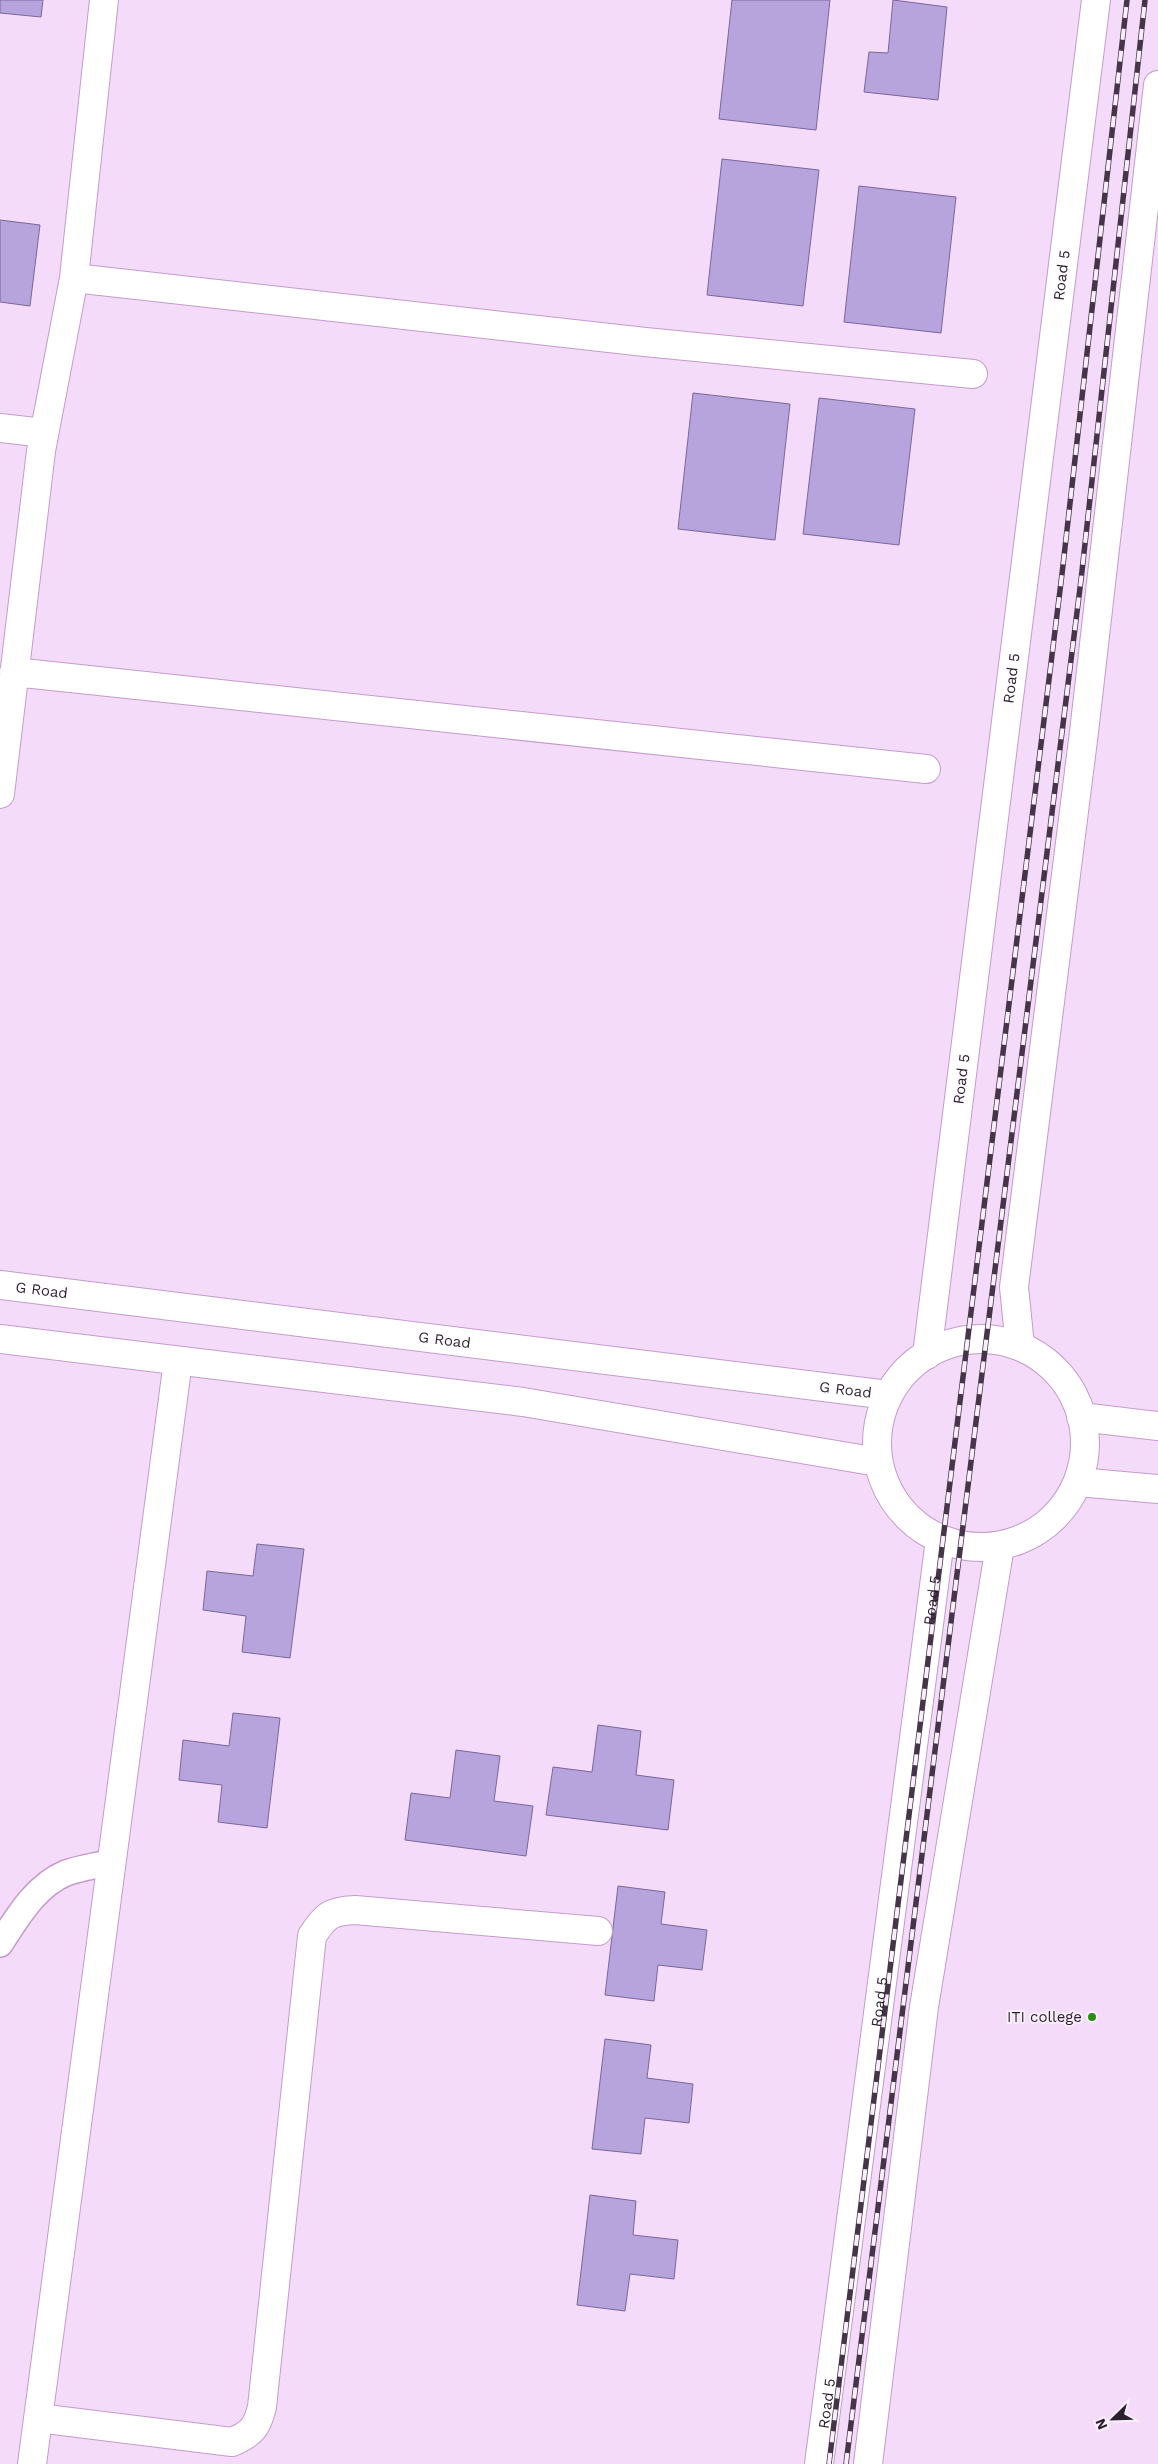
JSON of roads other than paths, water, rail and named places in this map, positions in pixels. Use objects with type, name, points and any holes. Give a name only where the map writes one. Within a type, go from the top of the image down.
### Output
[{"type":"street","points":[[0,794],[44,433],[74,278],[104,0]]},
{"type":"street","name":"Road 5","points":[[926,1355],[1096,0]]},
{"type":"street","points":[[1020,1346],[1014,1287],[1084,732],[1158,85]]},
{"type":"street","points":[[74,278],[645,342],[973,374]]},
{"type":"street","points":[[0,428],[44,433]]},
{"type":"street","points":[[14,672],[926,769]]},
{"type":"street","name":"G Road","points":[[0,1285],[888,1395]]},
{"type":"street","points":[[0,1339],[523,1402],[878,1462]]},
{"type":"street","points":[[992,1339],[1020,1346],[1048,1363],[1069,1387],[1081,1417],[1084,1449],[1078,1482],[1060,1512],[1033,1534],[1000,1546],[970,1548],[940,1540],[911,1521],[889,1494],[878,1462],[877,1428],[888,1395],[907,1369],[926,1355],[932,1350],[963,1340],[992,1339]]},
{"type":"street","points":[[32,2464],[178,1361]]},
{"type":"street","points":[[1081,1417],[1158,1426]]},
{"type":"street","points":[[1078,1482],[1158,1489]]},
{"type":"street","name":"Road 5","points":[[819,2464],[940,1540]]},
{"type":"street","points":[[868,2464],[924,2007],[1000,1546]]},
{"type":"street","points":[[38,2418],[217,2452],[232,2442],[248,2435],[258,2422],[262,2407],[312,1936],[322,1920],[337,1911],[355,1910],[598,1931]]},
{"type":"lane","points":[[0,1944],[22,1912],[43,1887],[65,1874],[111,1862]]},
{"type":"railway","points":[[829,2464],[1062,574],[1127,0]]},
{"type":"railway","points":[[846,2464],[1081,580],[1145,0]]},
{"type":"place","name":"ITI college","points":[[1092,2017]]}]
